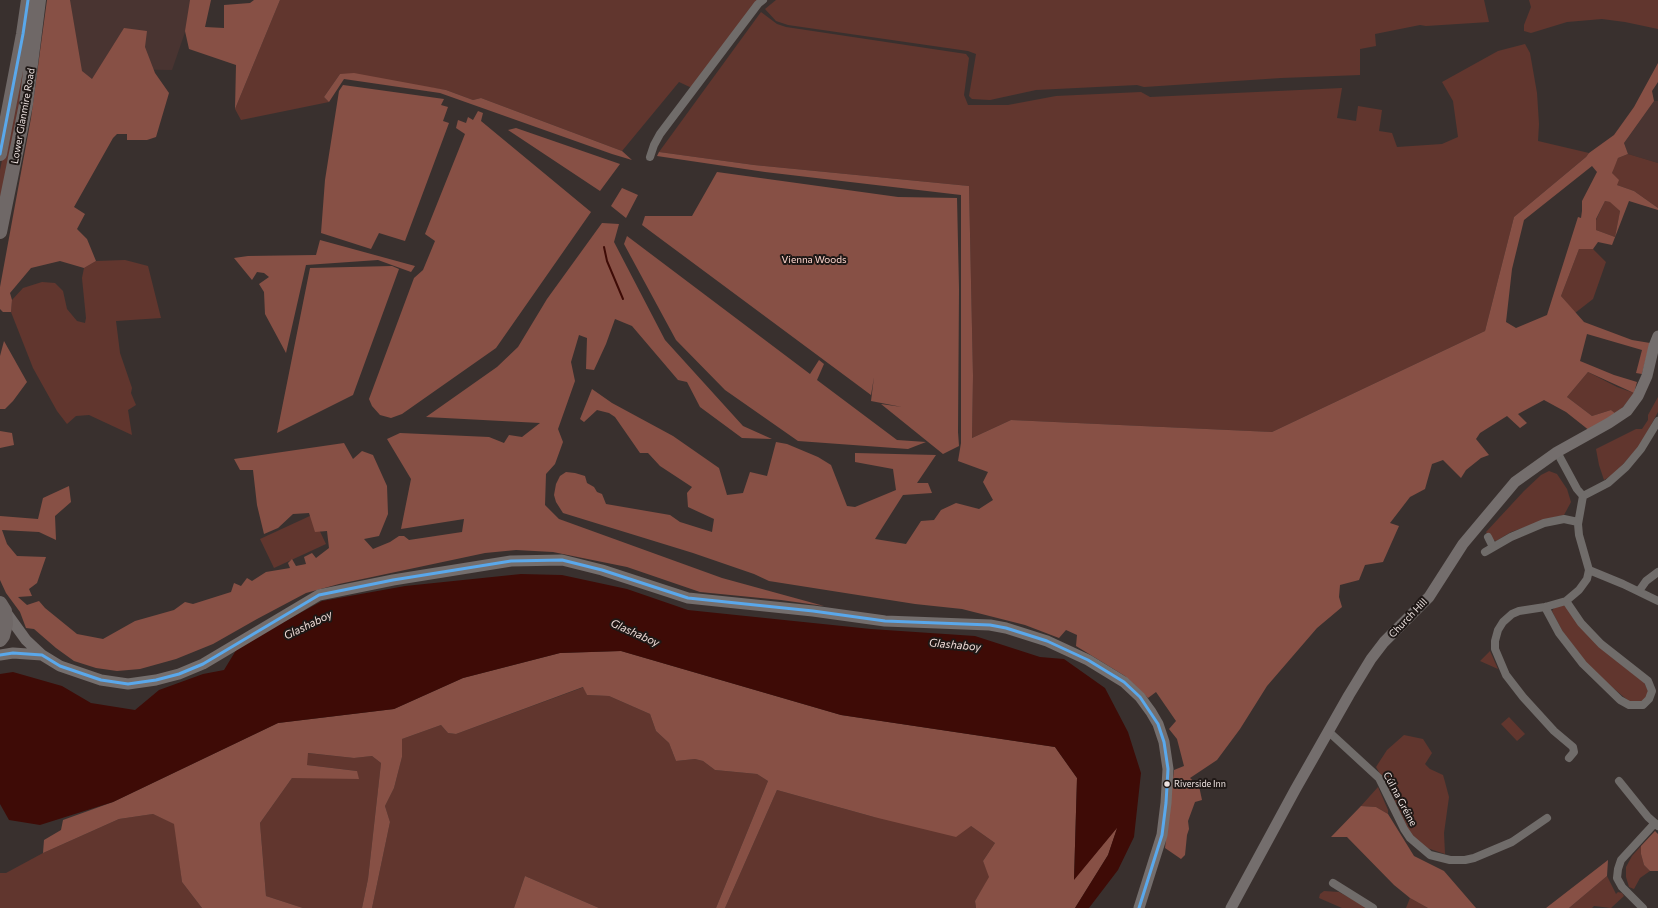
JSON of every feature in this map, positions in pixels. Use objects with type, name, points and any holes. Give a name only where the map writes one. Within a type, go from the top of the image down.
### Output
[{"type":"highway","name":"Lower Glanmire Road","points":[[0,154],[28,0]]},
{"type":"highway","name":"Lower Glanmire Road","points":[[0,232],[26,104],[40,0]]},
{"type":"highway","points":[[0,640],[3,636],[6,624],[2,607]]},
{"type":"main road","name":"Church Hill","points":[[1231,908],[1281,815],[1371,659],[1384,642],[1429,597],[1463,544],[1515,482],[1557,452],[1604,426],[1627,411],[1638,396],[1645,380],[1658,336]]},
{"type":"main road","points":[[2,607],[21,635],[42,655],[60,666],[101,680],[128,684],[156,680],[179,674],[204,664],[318,595],[393,580],[511,561],[562,560],[602,570],[688,598],[813,611],[885,621],[990,625],[1047,641],[1088,660],[1124,682],[1140,697],[1158,724],[1164,742],[1168,769],[1166,803],[1162,835],[1139,908]]},
{"type":"main road","points":[[0,655],[13,653],[42,655]]},
{"type":"street","points":[[650,157],[660,134],[758,4],[763,0]]},
{"type":"street","points":[[1583,496],[1608,483],[1626,467],[1641,449],[1658,420]]},
{"type":"street","points":[[1557,452],[1577,489],[1583,496]]},
{"type":"street","points":[[1569,758],[1573,754],[1573,747],[1562,742],[1513,684],[1503,669],[1495,649],[1495,641],[1498,630],[1503,622],[1519,611],[1545,607],[1566,600],[1584,585],[1589,570],[1578,535],[1578,522],[1583,496]]},
{"type":"street","points":[[1485,552],[1511,537],[1544,523],[1564,519],[1578,522]]},
{"type":"street","points":[[1488,537],[1493,547]]},
{"type":"street","points":[[1589,570],[1639,591],[1658,602]]},
{"type":"street","points":[[1639,591],[1646,581],[1658,572]]},
{"type":"street","points":[[1545,607],[1559,633],[1583,664],[1620,700],[1629,705],[1643,705],[1649,699],[1652,691],[1648,681],[1601,644],[1581,623],[1566,600]]},
{"type":"street","name":"Cúl na Gréine","points":[[1329,732],[1370,768],[1379,778],[1410,838],[1430,854],[1450,860],[1465,860],[1474,858],[1512,842],[1547,818]]},
{"type":"street","points":[[1619,781],[1656,824],[1621,860],[1618,869],[1617,878],[1622,887],[1643,908]]},
{"type":"street","points":[[1333,883],[1373,908]]},
{"type":"shaded area","points":[[55,0],[196,0],[172,70],[118,69],[77,87]]},
{"type":"shaded area","points":[[280,0],[763,0],[692,88],[679,82],[622,151],[481,98],[473,100],[446,90],[340,74],[324,97],[329,102],[241,120],[235,109]]},
{"type":"shaded area","points":[[776,0],[1484,0],[1489,22],[1426,26],[1420,25],[1375,34],[1376,46],[1360,49],[1360,75],[1281,78],[1144,87],[1137,85],[1036,90],[990,100],[972,99],[969,96],[976,54],[968,51],[788,25],[776,21],[765,9]]},
{"type":"shaded area","points":[[1529,0],[1658,0],[1658,29],[1602,19],[1567,22],[1531,33],[1524,31],[1524,25],[1531,7]]},
{"type":"shaded area","points":[[30,8],[21,95],[0,203],[0,170],[20,71]]},
{"type":"shaded area","points":[[761,12],[777,24],[786,27],[966,54],[969,58],[964,95],[968,105],[1008,105],[1056,96],[1141,92],[1150,97],[1342,88],[1337,118],[1356,121],[1358,106],[1382,110],[1379,131],[1392,133],[1397,147],[1442,144],[1458,137],[1453,101],[1442,82],[1498,51],[1525,44],[1530,53],[1537,93],[1539,124],[1538,141],[1589,153],[1514,217],[1485,331],[1272,432],[1011,420],[972,438],[973,376],[969,186],[754,165],[659,152]]},
{"type":"shaded area","points":[[1654,101],[1658,101],[1658,163],[1628,154],[1624,143]]},
{"type":"shaded area","points":[[1628,154],[1658,163],[1658,208],[1634,191],[1617,185],[1612,173],[1613,168],[1618,158]]},
{"type":"shaded area","points":[[1605,201],[1611,202],[1620,211],[1615,237],[1596,230],[1596,220]]},
{"type":"shaded area","points":[[1579,249],[1593,249],[1606,262],[1593,299],[1575,313],[1561,296]]},
{"type":"shaded area","points":[[125,260],[148,266],[161,318],[116,321],[120,353],[132,388],[131,393],[136,405],[128,410],[132,435],[89,415],[76,416],[67,424],[57,411],[33,368],[11,312],[12,300],[23,288],[42,282],[55,283],[63,291],[67,309],[77,321],[85,323],[86,318],[82,278],[84,268],[96,261]]},
{"type":"shaded area","points":[[1588,372],[1617,387],[1634,393],[1616,414],[1611,410],[1592,416],[1567,397]]},
{"type":"shaded area","points":[[1658,397],[1658,412],[1639,447],[1614,474],[1604,480],[1596,449],[1636,429],[1642,429],[1648,420],[1648,415]]},
{"type":"shaded area","points":[[1549,471],[1557,474],[1567,489],[1571,502],[1564,515],[1511,532],[1496,541],[1491,539],[1486,532],[1524,491],[1541,475]]},
{"type":"shaded area","points":[[312,515],[326,544],[274,568],[260,539]]},
{"type":"shaded area","points":[[1563,605],[1567,607],[1603,650],[1644,682],[1649,693],[1640,703],[1631,703],[1593,671],[1564,634],[1552,611],[1554,608]]},
{"type":"shaded area","points":[[1490,651],[1498,669],[1480,661]]},
{"type":"shaded area","points":[[584,687],[587,695],[609,696],[650,714],[656,731],[669,743],[676,761],[695,759],[703,761],[715,770],[757,774],[768,781],[716,908],[599,908],[525,876],[514,908],[372,908],[390,822],[385,806],[394,788],[402,757],[402,739],[441,725],[448,733],[456,734]]},
{"type":"shaded area","points":[[1509,717],[1525,734],[1517,741],[1501,724]]},
{"type":"shaded area","points":[[1404,735],[1423,739],[1432,753],[1425,764],[1430,769],[1443,775],[1449,797],[1444,833],[1445,854],[1424,847],[1411,835],[1389,789],[1376,767],[1387,750]]},
{"type":"shaded area","points":[[307,753],[354,758],[372,756],[381,763],[368,879],[362,908],[303,908],[266,896],[260,823],[292,778],[357,771],[307,765]]},
{"type":"shaded area","points":[[1378,787],[1388,810],[1388,814],[1376,807],[1361,806]]},
{"type":"shaded area","points":[[777,790],[874,817],[971,826],[995,843],[983,861],[990,877],[975,901],[976,908],[725,908]]},
{"type":"shaded area","points":[[153,814],[175,824],[182,882],[202,908],[0,908],[0,873],[6,873],[43,853],[119,819]]},
{"type":"shaded area","points":[[1641,846],[1641,854],[1644,865],[1650,871],[1640,878],[1634,889],[1629,887],[1626,877],[1626,867],[1632,856]]},
{"type":"shaded area","points":[[1607,876],[1616,894],[1618,892],[1622,893],[1624,896],[1611,908],[1594,906],[1592,908],[1569,908]]},
{"type":"shaded area","points":[[1324,891],[1339,892],[1368,908],[1342,908],[1319,898],[1320,894]]},
{"type":"shaded area","points":[[1410,898],[1428,908],[1406,908]]},
{"type":"green space","points":[[47,0],[70,0],[82,71],[92,79],[124,28],[147,31],[145,47],[155,73],[169,93],[156,137],[147,140],[127,140],[127,134],[117,134],[113,138],[74,207],[85,214],[77,229],[87,239],[96,261],[84,268],[60,261],[31,268],[10,293],[12,300],[11,312],[3,312],[0,309],[0,287],[31,118]]},
{"type":"green space","points":[[190,0],[211,0],[205,27],[224,28],[224,5],[250,3],[254,0],[280,0],[235,109],[236,65],[189,49],[185,31]]},
{"type":"green space","points":[[1658,63],[1658,82],[1652,91],[1654,101],[1624,143],[1628,154],[1618,158],[1612,173],[1619,180],[1617,185],[1634,191],[1658,208],[1658,210],[1629,201],[1612,245],[1598,242],[1593,249],[1579,249],[1561,296],[1584,322],[1632,340],[1650,343],[1642,374],[1636,373],[1642,350],[1587,334],[1580,361],[1614,375],[1637,382],[1634,393],[1588,372],[1567,397],[1592,416],[1611,410],[1616,414],[1590,431],[1566,412],[1544,400],[1518,414],[1527,423],[1520,428],[1507,416],[1480,433],[1476,439],[1489,455],[1481,458],[1466,470],[1461,478],[1443,460],[1432,464],[1425,489],[1410,497],[1390,523],[1399,526],[1383,562],[1365,565],[1359,580],[1340,585],[1339,597],[1342,607],[1317,628],[1267,686],[1240,729],[1217,760],[1190,778],[1199,786],[1202,800],[1195,802],[1188,821],[1189,829],[1185,855],[1181,859],[1165,848],[1174,770],[1184,766],[1177,739],[1169,729],[1176,721],[1156,692],[1148,698],[1125,676],[1076,646],[1077,635],[1066,630],[1059,638],[1025,625],[962,609],[915,604],[769,581],[754,574],[693,553],[563,513],[556,502],[554,495],[556,484],[560,476],[566,472],[575,473],[585,476],[587,483],[594,487],[597,492],[602,494],[606,504],[670,515],[680,522],[712,532],[714,519],[688,507],[687,493],[692,487],[660,466],[648,453],[640,453],[615,417],[609,413],[597,410],[584,422],[580,419],[592,389],[612,403],[673,436],[719,468],[727,495],[743,493],[750,472],[767,476],[776,442],[787,444],[818,457],[831,465],[847,506],[855,507],[896,490],[893,469],[855,462],[855,453],[936,455],[917,483],[928,483],[932,493],[903,495],[875,539],[906,544],[921,521],[934,520],[941,510],[956,503],[979,509],[993,500],[983,482],[988,472],[958,461],[961,443],[961,195],[765,172],[657,156],[659,152],[754,165],[969,186],[973,376],[972,438],[1011,420],[1272,432],[1485,331],[1514,217],[1589,153],[1614,135],[1634,107]],"holes":[[[1592,166],[1597,172],[1582,201],[1581,218],[1578,217],[1547,315],[1516,328],[1506,322],[1512,269],[1524,220]],[[1605,201],[1610,202],[1620,211],[1615,237],[1596,230],[1596,219]]]},
{"type":"green space","points":[[354,73],[446,90],[473,100],[481,98],[622,151],[632,160],[440,93],[344,79],[329,102],[324,97],[340,74]]},
{"type":"green space","points":[[343,85],[444,99],[441,105],[448,107],[443,121],[449,123],[405,241],[379,233],[371,249],[321,233],[325,180],[339,91]]},
{"type":"green space","points":[[478,111],[483,113],[481,121],[591,212],[496,348],[402,414],[391,418],[380,415],[372,406],[369,399],[414,278],[423,270],[435,241],[425,234],[465,134],[456,128],[458,120],[466,123],[468,117],[473,120]]},
{"type":"green space","points":[[516,128],[620,164],[600,191],[508,130]]},
{"type":"green space","name":"Vienna Woods","points":[[717,172],[898,197],[957,198],[959,289],[959,446],[943,454],[881,404],[902,407],[871,401],[874,377],[871,395],[642,225],[645,216],[692,216]]},
{"type":"green space","points":[[622,188],[638,195],[626,218],[611,206]]},
{"type":"green space","points":[[602,223],[619,224],[614,242],[665,340],[743,426],[772,439],[742,438],[700,407],[687,382],[678,380],[632,326],[615,319],[594,370],[586,369],[587,338],[579,335],[571,362],[575,381],[558,429],[563,442],[555,464],[546,474],[545,505],[559,519],[722,578],[824,606],[700,592],[627,567],[553,552],[516,550],[485,553],[339,584],[306,593],[213,644],[176,659],[140,669],[117,671],[96,668],[74,661],[34,629],[26,628],[20,612],[6,593],[0,580],[0,516],[38,519],[43,498],[69,486],[71,502],[55,516],[56,540],[39,532],[2,530],[7,544],[17,556],[46,557],[37,583],[29,589],[32,596],[18,597],[27,605],[39,601],[45,608],[77,634],[103,639],[135,621],[174,610],[185,602],[193,604],[231,592],[234,583],[241,586],[247,578],[252,581],[266,572],[290,568],[288,563],[292,559],[296,566],[306,564],[304,557],[312,553],[316,558],[329,548],[327,531],[315,532],[309,513],[293,514],[278,528],[264,534],[257,505],[253,470],[240,470],[234,459],[344,443],[353,459],[362,451],[373,455],[387,486],[388,514],[379,536],[364,539],[373,549],[390,542],[399,536],[404,536],[409,540],[462,532],[464,519],[401,529],[411,479],[387,439],[400,433],[489,437],[504,443],[509,435],[522,437],[540,423],[426,417],[497,367],[518,347],[547,299]]},
{"type":"green space","points":[[627,236],[810,374],[819,360],[824,364],[817,380],[897,440],[926,442],[908,449],[798,441],[725,390],[676,340],[624,244]]},
{"type":"green space","points":[[320,240],[415,266],[411,272],[378,260],[306,265],[286,353],[265,314],[264,292],[259,284],[269,277],[264,273],[257,272],[252,280],[234,258],[248,256],[316,255]]},
{"type":"green space","points":[[392,266],[399,269],[353,395],[277,433],[310,268]]},
{"type":"green space","points":[[4,341],[27,382],[5,409],[0,409],[0,356]]},
{"type":"green space","points":[[0,431],[12,433],[14,445],[0,448]]},
{"type":"green space","points":[[621,651],[841,715],[1055,747],[1077,778],[1074,879],[1118,826],[1108,855],[1075,908],[976,908],[975,901],[989,877],[983,861],[995,843],[971,826],[956,837],[874,817],[777,790],[725,908],[716,908],[768,781],[757,774],[715,770],[703,761],[695,759],[676,761],[669,743],[656,731],[650,714],[609,696],[587,695],[583,687],[456,734],[448,733],[441,725],[402,739],[402,757],[394,788],[385,806],[390,822],[372,908],[362,908],[368,879],[381,763],[372,756],[354,758],[308,753],[307,765],[357,771],[359,779],[292,778],[260,823],[266,896],[303,908],[202,908],[182,882],[174,824],[153,814],[119,819],[43,853],[44,840],[61,830],[63,820],[113,802],[278,723],[394,709],[463,678],[560,653]]},
{"type":"green space","points":[[1361,806],[1376,807],[1388,814],[1414,856],[1444,871],[1476,908],[1428,908],[1410,898],[1394,885],[1347,837],[1331,837]]},
{"type":"green space","points":[[1655,831],[1658,834],[1658,871],[1650,871],[1644,865],[1641,854],[1641,846]]},
{"type":"green space","points":[[1608,860],[1607,876],[1569,908],[1546,908]]},
{"type":"green space","points":[[525,876],[599,908],[514,908]]},
{"type":"water","name":"Glashaboy","points":[[521,574],[562,575],[627,589],[688,610],[871,629],[975,636],[1040,657],[1064,659],[1105,688],[1128,732],[1141,773],[1134,837],[1118,870],[1089,908],[1075,908],[1108,855],[1117,828],[1074,880],[1077,778],[1055,747],[841,715],[621,651],[560,653],[463,678],[394,709],[278,723],[113,802],[40,825],[9,820],[0,804],[0,674],[13,672],[62,686],[91,703],[135,710],[159,690],[203,674],[224,670],[238,647],[322,601],[405,586]]},
{"type":"waterway","points":[[604,247],[607,261],[623,299]]},
{"type":"transit line","points":[[0,154],[28,0]]},
{"type":"transit line","points":[[0,655],[13,653],[42,655],[60,666],[101,680],[128,684],[156,680],[179,674],[203,664],[319,595],[393,580],[511,561],[562,560],[602,570],[688,598],[813,611],[885,621],[990,625],[1006,628],[1047,641],[1088,660],[1124,682],[1140,697],[1158,724],[1164,742],[1168,769],[1166,803],[1162,835],[1139,908]]},
{"type":"place","name":"Riverside Inn","points":[[1167,784]]}]
